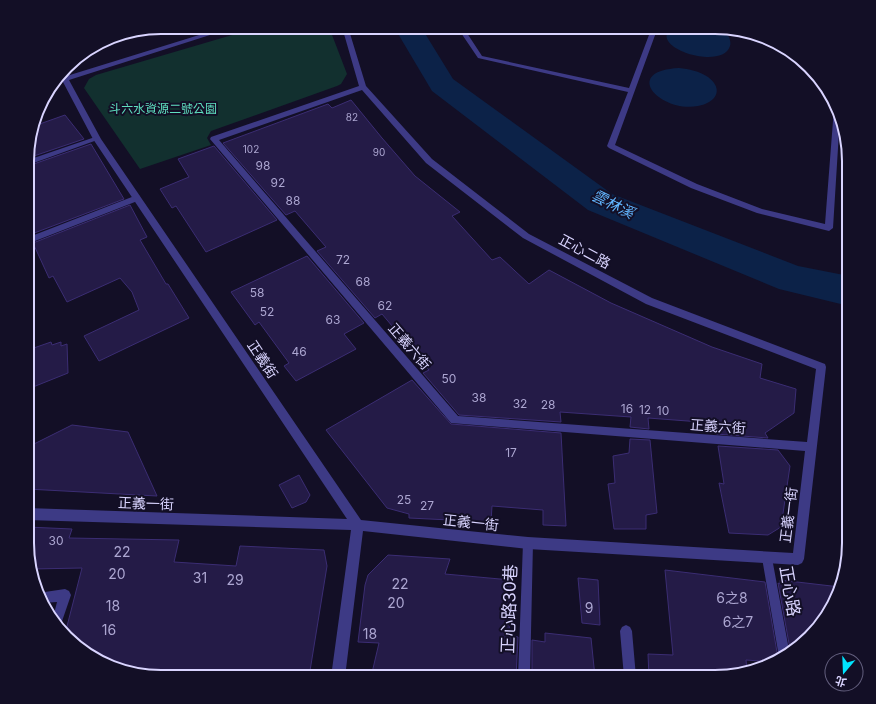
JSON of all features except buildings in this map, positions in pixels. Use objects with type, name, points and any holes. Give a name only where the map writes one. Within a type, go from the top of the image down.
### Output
[{"type":"street","points":[[65,79],[200,34]]},
{"type":"street","name":"正心二路","points":[[347,34],[363,87],[429,161],[526,236],[649,301],[821,367],[811,447]]},
{"type":"street","name":"正義街","points":[[65,79],[97,139],[358,525]]},
{"type":"street","name":"正義六街","points":[[363,87],[214,139],[455,420],[811,447]]},
{"type":"street","name":"正義一街","points":[[34,514],[358,525],[528,543],[798,559],[811,447]]},
{"type":"street","points":[[339,670],[358,525]]},
{"type":"lane","points":[[465,34],[480,57],[632,91]]},
{"type":"lane","points":[[652,34],[611,146],[694,186],[760,211],[829,228],[836,123]]},
{"type":"lane","points":[[34,161],[97,139]]},
{"type":"lane","points":[[34,238],[137,198]]},
{"type":"lane","name":"正心路30巷","points":[[524,670],[528,543]]},
{"type":"lane","name":"正心路","points":[[767,558],[783,650]]},
{"type":"lane","points":[[46,597],[64,595],[58,617]]},
{"type":"lane","points":[[626,631],[629,670]]},
{"type":"green space","name":"斗六水資源二號公園","points":[[235,34],[332,34],[347,74],[341,84],[337,86],[211,131],[207,138],[211,145],[140,169],[84,88],[89,79],[96,75]]},
{"type":"water","points":[[667,34],[723,34],[729,37],[730,46],[724,53],[714,57],[688,53],[676,48],[669,42]]},
{"type":"water","points":[[679,68],[701,73],[708,77],[713,82],[717,91],[713,99],[698,106],[684,106],[671,103],[660,98],[652,91],[650,83],[652,76],[662,71]]},
{"type":"waterway","name":"雲林溪","points":[[411,34],[442,85],[600,202],[792,279],[842,290]]}]
